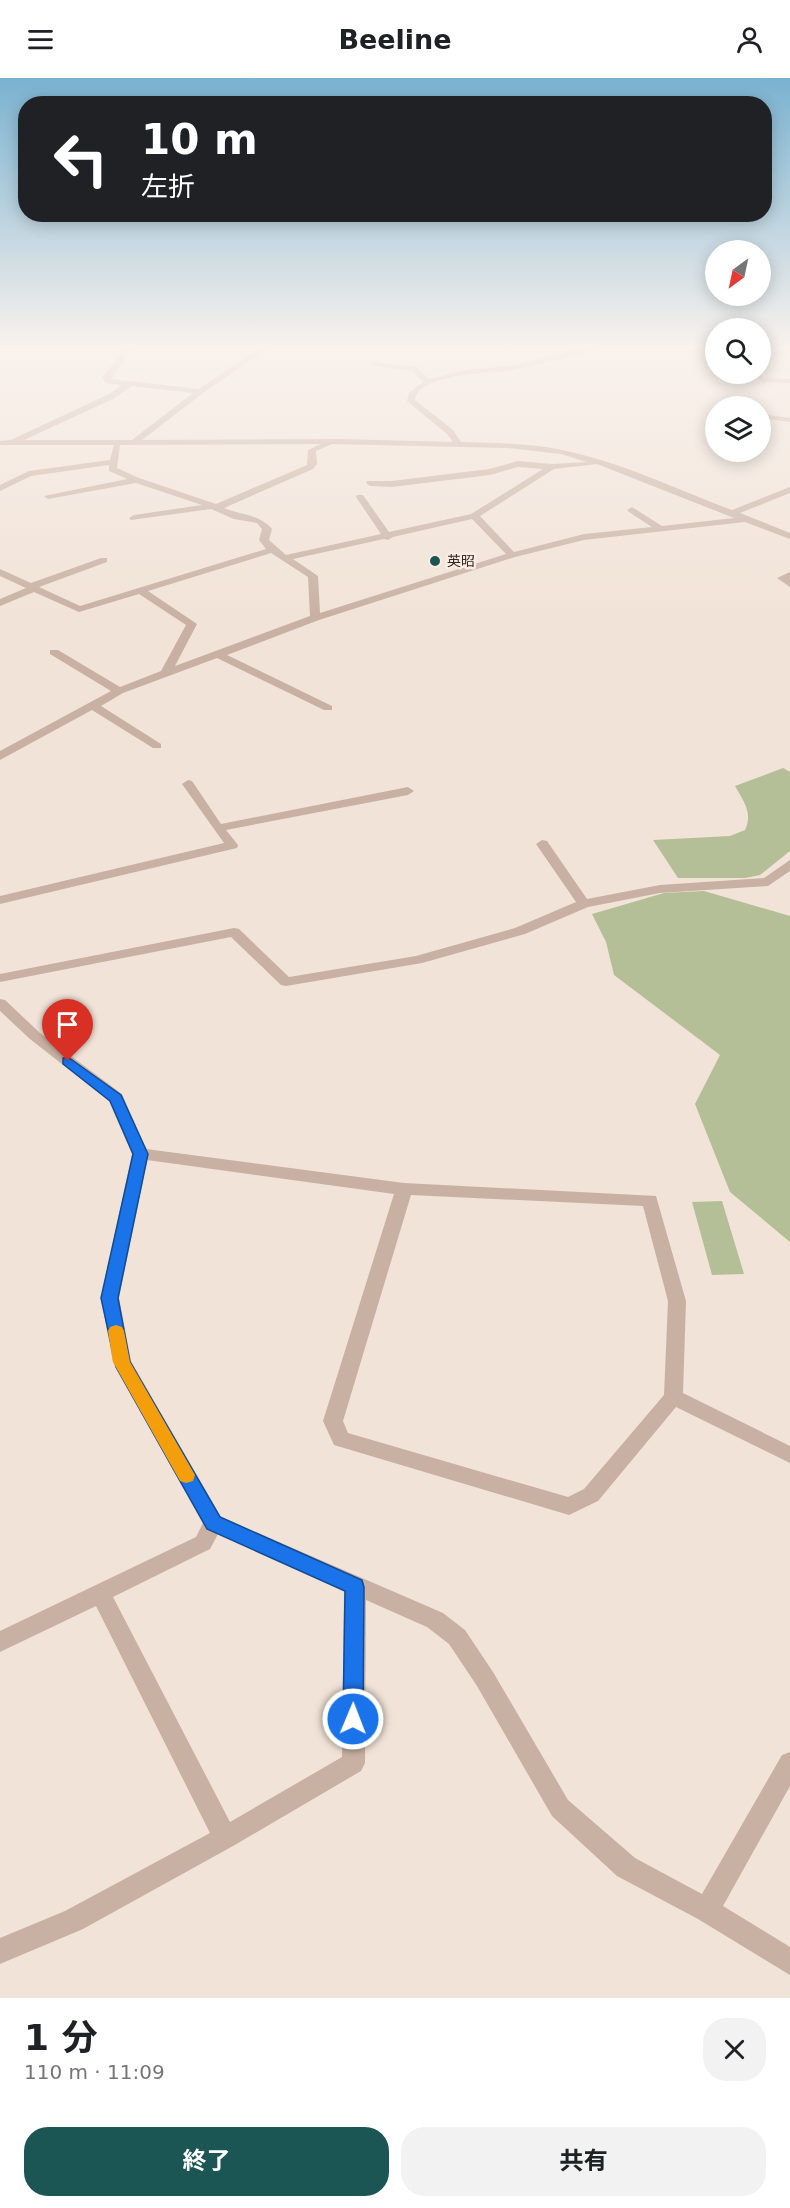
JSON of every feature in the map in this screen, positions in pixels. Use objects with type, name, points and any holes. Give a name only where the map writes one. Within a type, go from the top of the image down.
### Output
[{"type":"street","points":[[11,444],[27,437]]},
{"type":"street","points":[[135,441],[141,437]]},
{"type":"street","points":[[453,437],[459,445]]},
{"type":"street","points":[[134,518],[212,507],[310,467],[313,464],[312,450],[338,441]]},
{"type":"street","points":[[0,443],[338,441],[459,445],[561,452],[604,464],[790,536]]},
{"type":"street","points":[[117,446],[112,469],[212,507],[260,521],[267,529],[264,540],[272,550],[288,557],[313,576],[315,618]]},
{"type":"street","points":[[0,488],[29,474],[112,462]]},
{"type":"street","points":[[370,483],[392,484],[490,472],[518,465],[552,467],[604,464]]},
{"type":"street","points":[[288,557],[388,537],[474,516],[552,467]]},
{"type":"street","points":[[48,496],[136,480]]},
{"type":"street","points":[[732,513],[758,505],[790,490]]},
{"type":"street","points":[[360,497],[388,537]]},
{"type":"street","points":[[632,510],[663,530]]},
{"type":"street","points":[[474,516],[512,555]]},
{"type":"street","points":[[0,756],[119,691],[315,618],[512,555],[584,537],[748,519]]},
{"type":"street","points":[[0,572],[79,609],[272,550]]},
{"type":"street","points":[[0,603],[33,587],[104,560]]},
{"type":"street","points":[[790,575],[782,578],[790,584]]},
{"type":"street","points":[[140,590],[192,624],[166,674]]},
{"type":"street","points":[[54,652],[119,691]]},
{"type":"street","points":[[217,654],[327,708]]},
{"type":"street","points":[[92,705],[157,746]]},
{"type":"street","points":[[0,900],[232,845],[188,784]]},
{"type":"street","points":[[218,828],[408,791]]},
{"type":"street","points":[[542,844],[584,904]]},
{"type":"street","points":[[0,978],[234,932],[286,982],[417,960],[520,931],[584,904],[660,889],[768,882],[790,864]]},
{"type":"street","points":[[0,1003],[35,1036],[116,1098],[140,1154],[110,1298],[122,1362],[214,1523],[355,1587],[435,1620],[458,1637],[485,1678],[560,1808],[626,1867],[707,1910],[790,1962]]},
{"type":"street","points":[[140,1154],[404,1189],[650,1200],[677,1301],[673,1397],[591,1495],[569,1506],[341,1438],[333,1420],[404,1189]]},
{"type":"street","points":[[673,1397],[790,1455]]},
{"type":"street","points":[[0,1642],[203,1543],[214,1523]]},
{"type":"street","points":[[0,1951],[74,1920],[225,1838],[352,1763],[355,1587]]},
{"type":"street","points":[[100,1593],[225,1838]]},
{"type":"street","points":[[707,1910],[790,1763]]},
{"type":"green space","points":[[783,768],[790,772],[790,851],[760,875],[745,878],[678,878],[653,840],[730,836],[745,830],[748,813],[735,786]]},
{"type":"green space","points":[[704,891],[790,916],[790,1242],[730,1192],[695,1104],[720,1055],[614,975],[606,942],[592,914],[664,893]]},
{"type":"green space","points":[[722,1201],[744,1274],[712,1275],[692,1202]]},
{"type":"slow traffic","points":[[116,1331],[122,1362],[186,1475]]},
{"type":"place","name":"英昭","points":[[435,561]]},
{"type":"route","points":[[68,1061],[116,1098],[140,1154],[110,1298],[122,1362],[214,1523],[355,1587],[353,1719]]}]
